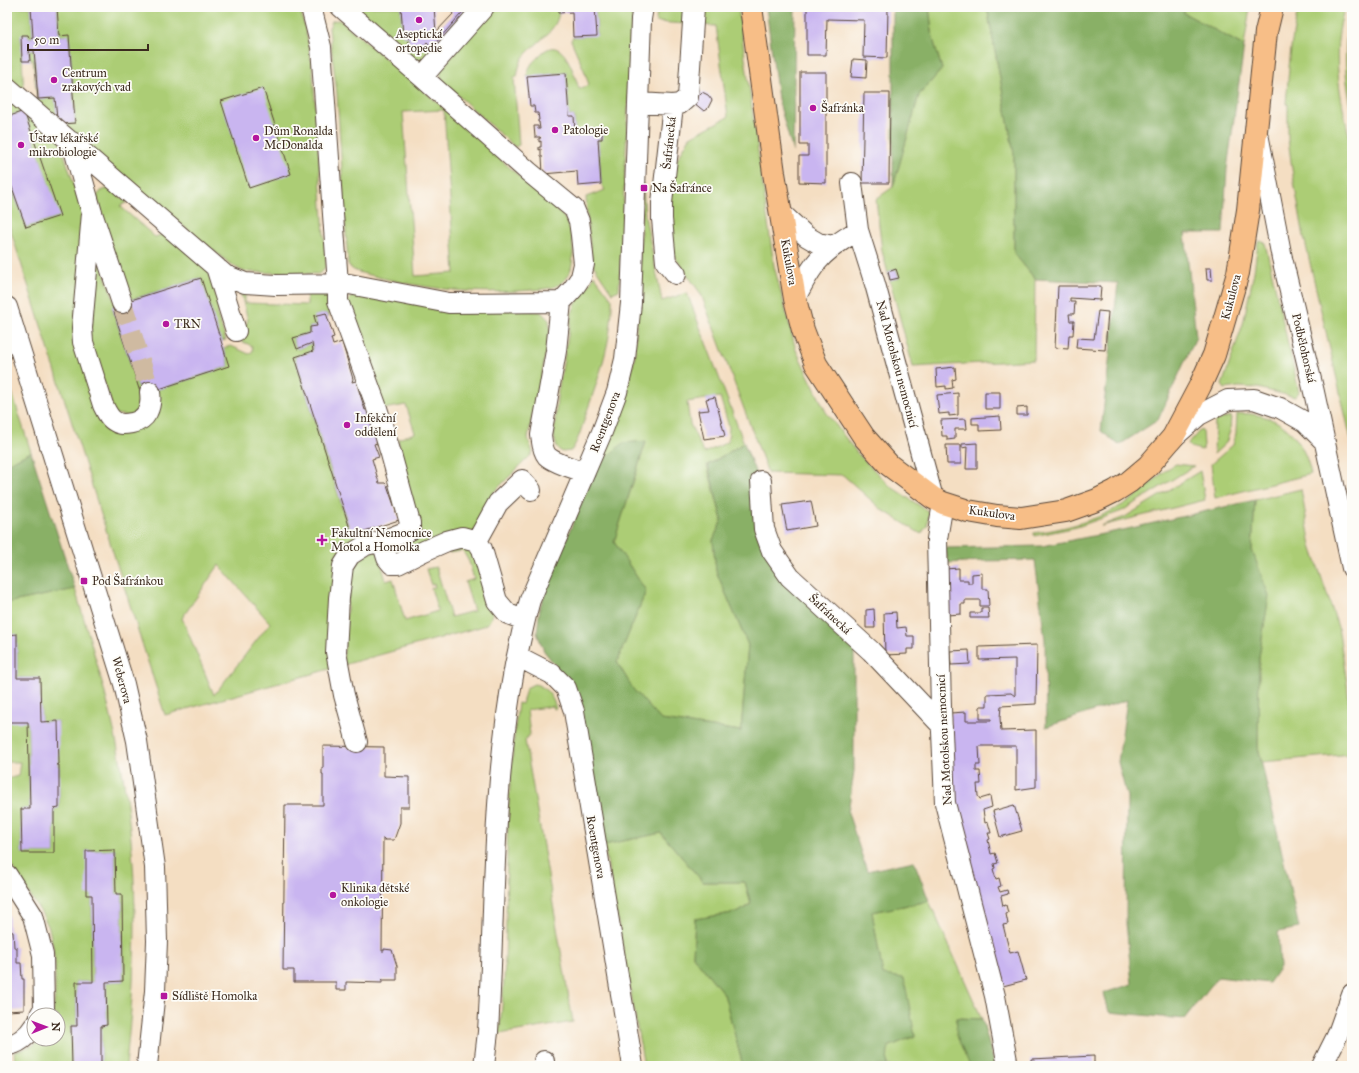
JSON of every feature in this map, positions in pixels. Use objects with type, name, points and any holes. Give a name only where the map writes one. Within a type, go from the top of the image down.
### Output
[{"type":"main road","name":"Kukulova","points":[[751,7],[780,212],[795,299],[803,330],[816,364],[864,438],[889,465],[938,501],[968,510],[997,516],[1022,518],[1066,511],[1115,492],[1130,482],[1148,466],[1173,437],[1200,386],[1214,355],[1238,273],[1248,210],[1266,32],[1272,7]]},
{"type":"street","points":[[312,7],[321,46],[338,301],[376,405],[392,454],[410,523],[410,530],[382,541],[366,545],[350,555],[343,566],[339,598],[336,652],[338,668],[357,742]]},
{"type":"street","points":[[341,7],[422,76],[529,172],[574,209],[581,235],[584,264],[581,278],[561,302],[556,351],[541,434],[542,442],[547,455],[552,459],[585,472]]},
{"type":"street","points":[[422,76],[484,7]]},
{"type":"street","points":[[643,7],[639,103],[673,105],[680,104],[688,98],[694,7]]},
{"type":"street","points":[[7,87],[225,275],[245,283],[276,285],[349,284],[449,303],[561,302]]},
{"type":"street","name":"Roentgenova","points":[[484,1066],[490,1010],[497,821],[501,758],[509,700],[524,620],[530,600],[585,472],[617,392],[625,359],[631,303],[639,103]]},
{"type":"street","name":"Šafránecká","points":[[673,105],[662,203],[662,219],[666,262],[676,274]]},
{"type":"street","name":"Podbělohorská","points":[[1256,127],[1282,258],[1325,442],[1352,568]]},
{"type":"street","points":[[72,142],[92,213],[122,303]]},
{"type":"street","name":"Nad Motolskou nemocnicí","points":[[852,183],[858,230],[938,501],[937,539],[945,803],[995,996],[1008,1066]]},
{"type":"street","points":[[780,212],[806,236],[818,243],[834,246]]},
{"type":"street","points":[[92,213],[82,328],[83,342],[101,398],[108,415],[115,422],[129,424],[143,419],[148,412],[151,401],[150,392]]},
{"type":"street","points":[[795,299],[805,279],[817,262],[834,246],[858,230]]},
{"type":"street","points":[[216,266],[236,331]]},
{"type":"street","name":"Weberova","points":[[7,307],[124,684],[137,741],[155,867],[157,933],[155,991],[147,1066]]},
{"type":"street","points":[[1173,437],[1199,415],[1228,400],[1254,399],[1280,408],[1305,422],[1325,442]]},
{"type":"street","points":[[477,541],[498,503],[507,494],[522,480],[531,490]]},
{"type":"street","name":"Šafránecká","points":[[761,481],[764,529],[772,551],[790,577],[871,651],[942,726]]},
{"type":"street","points":[[382,541],[387,558],[392,564],[398,564],[447,541],[462,537],[477,541],[482,549],[497,601],[508,614],[524,620]]},
{"type":"street","name":"Roentgenova","points":[[517,656],[552,674],[566,688],[574,711],[567,723],[613,997],[633,1066]]},
{"type":"street","points":[[7,875],[33,916],[43,955],[44,1007]]},
{"type":"street","points":[[1322,1066],[1337,1036],[1352,994]]},
{"type":"street","points":[[7,1045],[13,1045],[26,1035]]},
{"type":"green space","points":[[7,7],[31,7],[33,37],[29,38],[28,35],[21,36],[24,97],[7,83]]},
{"type":"green space","points":[[57,7],[300,7],[313,72],[326,265],[322,272],[318,274],[242,271],[229,263],[38,109],[33,60],[30,60],[29,50],[34,50],[38,99],[55,98],[57,119],[62,119],[63,124],[75,122],[69,36],[59,36]]},
{"type":"green space","points":[[353,7],[401,7],[403,36],[408,36],[410,50],[422,49],[427,42],[433,47],[467,7],[477,7],[423,61],[415,60]]},
{"type":"green space","points":[[492,7],[559,7],[556,23],[546,36],[522,59],[517,77],[514,77],[519,145],[515,147],[442,81],[440,71]]},
{"type":"green space","points":[[595,7],[633,7],[619,290],[612,293],[592,263],[587,217],[586,197],[605,190],[601,184],[598,139],[602,139],[602,132],[575,133],[574,116],[569,116],[566,73],[527,76],[530,66],[540,55],[548,49],[555,48],[561,51],[566,57],[579,89],[589,85],[571,40],[573,37],[597,35]]},
{"type":"green space","points":[[657,7],[738,7],[774,266],[796,350],[826,412],[857,453],[890,486],[929,512],[927,526],[921,534],[881,509],[843,475],[768,473],[701,294],[672,253],[666,179],[690,137],[728,117],[716,26],[656,22]]},
{"type":"green space","points":[[766,7],[795,7],[793,152],[778,99]]},
{"type":"green space","points":[[893,7],[929,7],[933,39],[942,69],[919,95],[893,187]]},
{"type":"green space","points":[[929,7],[987,7],[1014,154],[1014,253],[1035,279],[1034,360],[913,367],[882,251],[876,199],[893,187],[919,95],[942,69],[933,39]],"holes":[[[896,269],[899,278],[890,280],[888,272]]]},
{"type":"green space","points":[[987,7],[1184,7],[1184,13],[1244,46],[1227,169],[1223,233],[1185,233],[1196,337],[1158,420],[1119,445],[1101,431],[1118,283],[1035,279],[1014,253],[1014,154]]},
{"type":"green space","points":[[1184,7],[1250,7],[1244,46],[1184,13]]},
{"type":"green space","points":[[1299,7],[1345,7],[1340,23],[1337,57],[1343,107],[1350,140],[1352,140],[1352,444],[1304,237],[1288,139],[1288,104],[1286,104],[1288,79],[1292,43]]},
{"type":"green space","points":[[1352,8],[1351,106],[1346,69],[1346,44]]},
{"type":"green space","points":[[332,21],[341,21],[444,108],[563,216],[568,224],[571,236],[573,257],[570,271],[563,282],[552,287],[540,289],[491,292],[452,290],[393,281],[362,273],[351,268],[348,264],[337,94],[329,28]],"holes":[[[444,110],[455,273],[415,276],[403,112]]]},
{"type":"green space","points":[[7,94],[59,138],[86,222],[77,331],[101,414],[129,429],[156,390],[229,366],[223,348],[231,346],[249,354],[251,353],[253,350],[252,346],[239,340],[248,320],[241,294],[243,291],[245,291],[245,303],[307,305],[307,292],[322,293],[331,301],[331,311],[328,317],[326,313],[315,316],[317,326],[310,327],[310,333],[293,338],[297,349],[312,343],[313,351],[295,357],[351,535],[369,529],[371,536],[356,543],[333,668],[165,715],[7,219],[7,173],[26,227],[59,216],[24,111],[7,117]],"holes":[[[219,565],[270,623],[214,695],[182,618]]]},
{"type":"green space","points":[[643,183],[645,216],[662,301],[687,293],[744,443],[707,465],[722,520],[713,540],[716,571],[748,645],[741,731],[661,720],[633,689],[617,662],[646,591],[614,542],[646,442],[597,466],[629,383],[635,354]],"holes":[[[720,397],[729,427],[728,442],[704,453],[690,424],[687,402]]]},
{"type":"green space","points":[[110,189],[128,202],[120,206],[155,237],[169,232],[206,265],[221,310],[217,314],[226,340],[221,341],[200,278],[127,301],[97,196],[102,190]]},
{"type":"green space","points":[[1260,241],[1265,243],[1299,392],[1295,397],[1258,388],[1239,387],[1225,389],[1222,385],[1243,324],[1254,272],[1258,242]]},
{"type":"green space","points":[[96,251],[116,305],[112,307],[141,395],[144,394],[135,417],[115,414],[88,337]]},
{"type":"green space","points":[[594,275],[612,299],[612,314],[608,343],[578,438],[571,451],[562,452],[557,448],[554,437],[557,398],[572,313],[578,299],[590,284]]},
{"type":"green space","points":[[359,294],[541,312],[549,320],[550,329],[537,400],[533,411],[528,438],[533,453],[493,493],[473,534],[398,555],[395,549],[397,544],[422,534],[406,479],[398,439],[415,433],[406,405],[383,409],[363,347],[365,342],[364,334],[357,334],[347,303],[351,297]]},
{"type":"green space","points":[[7,377],[31,452],[7,464]]},
{"type":"green space","points":[[1237,414],[1262,416],[1281,424],[1289,430],[1301,445],[1311,474],[1215,498],[1211,464],[1233,445],[1236,433]]},
{"type":"green space","points":[[1231,416],[1230,431],[1226,443],[1214,454],[1215,421]]},
{"type":"green space","points":[[1201,429],[1203,431],[1204,446],[1202,450],[1190,447],[1188,444]]},
{"type":"green space","points":[[646,441],[614,542],[646,591],[617,662],[633,689],[661,720],[741,731],[748,645],[716,571],[713,540],[722,520],[708,465],[744,443],[756,474],[760,529],[854,640],[854,771],[848,813],[867,871],[914,861],[929,901],[872,912],[883,975],[904,978],[915,1036],[888,1047],[887,1066],[743,1066],[724,994],[693,956],[695,919],[739,912],[751,904],[745,882],[703,882],[661,833],[604,845],[556,666],[544,651],[537,633],[540,607],[560,554],[597,466],[623,443]]},
{"type":"green space","points":[[31,452],[75,589],[7,603],[7,464]]},
{"type":"green space","points":[[1176,464],[1194,466],[1122,511],[1077,527],[1034,536],[1034,533],[1074,525],[1112,511],[1135,497],[1165,471]]},
{"type":"green space","points":[[1200,471],[1205,500],[1101,526],[1125,517]]},
{"type":"green space","points":[[1301,489],[1311,546],[1338,627],[1347,683],[1352,734],[1352,754],[1262,762],[1258,747],[1259,657],[1268,599],[1252,550],[1255,500]]},
{"type":"green space","points":[[1255,500],[1252,550],[1269,596],[1259,657],[1258,747],[1299,928],[1278,932],[1280,967],[1269,983],[1218,977],[1184,1019],[1109,1012],[1104,993],[1132,984],[1126,923],[1127,797],[1118,762],[1127,700],[1046,727],[1045,640],[1035,560],[948,563],[945,548],[1042,546],[1123,530]]},
{"type":"green space","points":[[448,544],[472,546],[493,607],[489,622],[480,627],[343,665],[350,566],[377,548],[386,581],[393,579],[405,621],[438,611],[431,588],[435,587],[434,584],[431,585],[426,569],[436,567],[451,617],[474,611],[465,582],[474,579],[469,562],[463,551],[449,553]]},
{"type":"green space","points":[[75,589],[103,685],[120,758],[130,827],[134,872],[135,938],[133,987],[126,1066],[101,1066],[101,1026],[107,1025],[106,982],[123,981],[122,895],[116,894],[115,850],[86,851],[92,895],[93,982],[76,982],[77,1026],[71,1026],[72,1066],[7,1066],[7,1063],[15,1061],[14,1052],[28,1047],[66,1047],[66,1007],[54,1007],[55,963],[49,928],[7,857],[7,779],[18,776],[20,762],[7,762],[7,678],[28,722],[30,809],[21,809],[22,853],[54,853],[54,809],[59,808],[59,765],[56,765],[58,721],[41,722],[40,678],[17,678],[17,635],[7,635],[7,603]]},
{"type":"green space","points":[[534,684],[542,687],[548,693],[556,708],[554,709],[553,706],[527,710],[530,734],[525,740],[573,1022],[499,1034],[505,966],[509,796],[514,740],[518,703],[522,704],[526,688]]},
{"type":"green space","points":[[661,833],[703,882],[745,882],[751,903],[739,912],[695,919],[693,956],[724,994],[743,1066],[644,1066],[604,845]]},
{"type":"green space","points":[[929,901],[982,1019],[957,1018],[970,1066],[887,1066],[888,1047],[915,1036],[883,976],[872,912]]},
{"type":"green space","points":[[957,1018],[982,1019],[995,1066],[970,1066],[956,1034]]},
{"type":"building","name":"Centrum zrakových vad","points":[[31,7],[57,7],[59,36],[69,35],[75,123],[62,124],[62,119],[57,119],[55,98],[38,99],[34,50],[29,50],[30,61],[22,61],[21,35],[28,35],[29,38],[33,37]]},
{"type":"building","name":"Aseptická ortopedie","points":[[401,7],[434,7],[436,32],[453,14],[449,7],[467,7],[432,47],[427,42],[422,49],[410,50],[408,36],[403,37]]},
{"type":"building","points":[[559,7],[595,7],[597,36],[573,37],[572,12],[559,13]]},
{"type":"building","points":[[807,7],[888,7],[887,58],[863,57],[864,20],[827,19],[826,55],[807,55]]},
{"type":"building","points":[[853,59],[867,60],[866,78],[851,77]]},
{"type":"building","name":"Šafránka","points":[[800,72],[826,72],[826,183],[799,182],[799,156],[808,156],[808,145],[800,145]]},
{"type":"building","name":"Patologie","points":[[566,73],[569,116],[574,116],[575,133],[602,131],[602,139],[598,139],[601,184],[578,186],[577,171],[543,174],[541,149],[539,150],[539,147],[541,147],[541,141],[539,142],[539,138],[541,138],[535,137],[534,126],[538,126],[538,129],[540,129],[538,113],[535,113],[534,106],[530,106],[527,76]]},
{"type":"building","name":"Dům Ronalda McDonalda","points":[[263,88],[291,174],[249,188],[221,101]]},
{"type":"building","points":[[702,92],[708,95],[712,100],[708,108],[704,111],[694,103]]},
{"type":"building","points":[[864,93],[890,93],[889,183],[862,183]]},
{"type":"building","name":"Ústav lékařské mikrobiologie","points":[[24,111],[60,216],[26,227],[7,173],[7,117]]},
{"type":"building","points":[[1206,268],[1211,268],[1212,280],[1207,280]]},
{"type":"building","points":[[896,269],[899,278],[890,280],[888,272]]},
{"type":"building","name":"TRN","points":[[201,278],[229,366],[141,395],[112,306]]},
{"type":"building","points":[[1058,286],[1101,286],[1100,300],[1070,298],[1070,302],[1075,302],[1074,314],[1069,314],[1070,321],[1074,321],[1073,335],[1069,335],[1068,349],[1055,348]]},
{"type":"building","points":[[1098,311],[1108,312],[1105,350],[1076,348],[1077,338],[1094,339]]},
{"type":"building","name":"Infekční oddělení","points":[[326,313],[334,337],[331,338],[333,345],[342,342],[353,379],[352,382],[356,381],[365,410],[372,408],[382,441],[374,444],[379,457],[372,459],[379,483],[385,483],[387,485],[399,520],[352,535],[295,357],[313,351],[312,343],[297,349],[293,338],[310,333],[310,327],[317,326],[314,316]]},
{"type":"building","points":[[955,367],[956,379],[952,380],[953,388],[946,389],[946,386],[937,387],[936,369]]},
{"type":"building","points":[[985,392],[1000,392],[1000,409],[985,409]]},
{"type":"building","points":[[958,393],[958,415],[949,416],[949,413],[939,414],[937,395]]},
{"type":"building","points":[[715,397],[725,436],[704,439],[698,411],[709,410],[706,399]]},
{"type":"building","points":[[1027,407],[1027,415],[1017,415],[1017,408]]},
{"type":"building","points":[[1000,416],[1001,430],[979,431],[979,424],[972,424],[972,418]]},
{"type":"building","points":[[966,419],[967,429],[955,429],[955,439],[947,440],[947,436],[942,436],[941,420]]},
{"type":"building","points":[[977,443],[977,469],[966,469],[967,447],[962,448],[962,444]]},
{"type":"building","points":[[946,445],[961,445],[961,464],[947,464]]},
{"type":"building","points":[[811,501],[816,526],[787,531],[782,505]]},
{"type":"building","points":[[959,568],[959,580],[968,580],[968,583],[972,583],[972,574],[982,573],[982,589],[988,589],[989,606],[980,606],[980,600],[965,600],[965,604],[961,604],[961,614],[947,615],[945,569]]},
{"type":"building","points":[[981,608],[988,608],[989,618],[970,618],[970,613],[981,613]]},
{"type":"building","points":[[874,609],[875,628],[866,628],[866,610]]},
{"type":"building","points":[[896,612],[897,628],[906,627],[907,636],[914,636],[914,649],[907,649],[907,654],[885,655],[884,613]]},
{"type":"building","points":[[17,634],[17,678],[40,678],[41,722],[58,721],[59,764],[56,765],[59,765],[59,808],[54,809],[54,853],[22,853],[21,809],[30,809],[28,722],[8,722],[7,635]]},
{"type":"building","points":[[1037,645],[1036,704],[1001,706],[1000,718],[1001,731],[1036,730],[1036,787],[1016,790],[1016,746],[979,746],[980,765],[976,765],[976,771],[980,771],[981,784],[977,784],[978,796],[980,799],[990,796],[992,807],[983,810],[985,823],[988,822],[991,833],[988,833],[990,839],[988,840],[991,854],[995,853],[998,863],[994,864],[995,868],[993,869],[996,879],[999,878],[1001,886],[998,887],[1000,892],[1007,890],[1008,894],[1001,896],[1003,906],[1006,905],[1008,913],[1006,914],[1008,924],[1003,925],[1010,953],[1018,951],[1026,980],[1003,986],[952,800],[950,713],[966,712],[966,721],[991,721],[991,719],[980,719],[980,706],[987,706],[987,694],[1011,693],[1015,696],[1015,659],[979,660],[979,647]]},
{"type":"building","points":[[969,650],[970,664],[951,665],[950,651]]},
{"type":"building","name":"Klinika dětské onkologie","points":[[323,746],[384,747],[384,776],[409,777],[409,807],[400,807],[400,823],[394,840],[385,840],[383,838],[382,951],[384,951],[384,949],[392,950],[397,966],[397,980],[382,979],[382,983],[346,982],[346,990],[336,990],[336,982],[294,982],[294,970],[283,970],[285,805],[323,805]]},
{"type":"building","points":[[1014,805],[1022,831],[1000,837],[993,811]]},
{"type":"building","points":[[115,850],[116,894],[122,894],[123,981],[106,982],[107,1025],[101,1026],[101,1066],[72,1066],[71,1026],[77,1026],[76,982],[93,982],[92,895],[86,895],[86,851]]},
{"type":"building","points":[[7,915],[9,915],[9,931],[13,932],[14,947],[17,948],[17,963],[21,963],[22,979],[24,979],[24,1010],[7,1011]]},
{"type":"building","points":[[1094,1056],[1094,1066],[1031,1066],[1031,1059]]},
{"type":"tunnel","points":[[122,303],[150,392]]},
{"type":"place","name":"Aseptická ortopedie","points":[[419,20]]},
{"type":"place","name":"Centrum zrakových vad","points":[[54,80]]},
{"type":"place","name":"Šafránka","points":[[813,108]]},
{"type":"place","name":"Patologie","points":[[555,130]]},
{"type":"place","name":"Dům Ronalda McDonalda","points":[[256,138]]},
{"type":"place","name":"Ústav lékařské mikrobiologie","points":[[21,145]]},
{"type":"place","name":"Na Šafránce","points":[[644,188]]},
{"type":"place","name":"TRN","points":[[166,324]]},
{"type":"place","name":"Infekční oddělení","points":[[347,425]]},
{"type":"place","name":"Fakultní Nemocnice Motol a Homolka","points":[[322,540]]},
{"type":"place","name":"Pod Šafránkou","points":[[84,581]]},
{"type":"place","name":"Klinika dětské onkologie","points":[[333,895]]},
{"type":"place","name":"Sídliště Homolka","points":[[164,996]]}]
